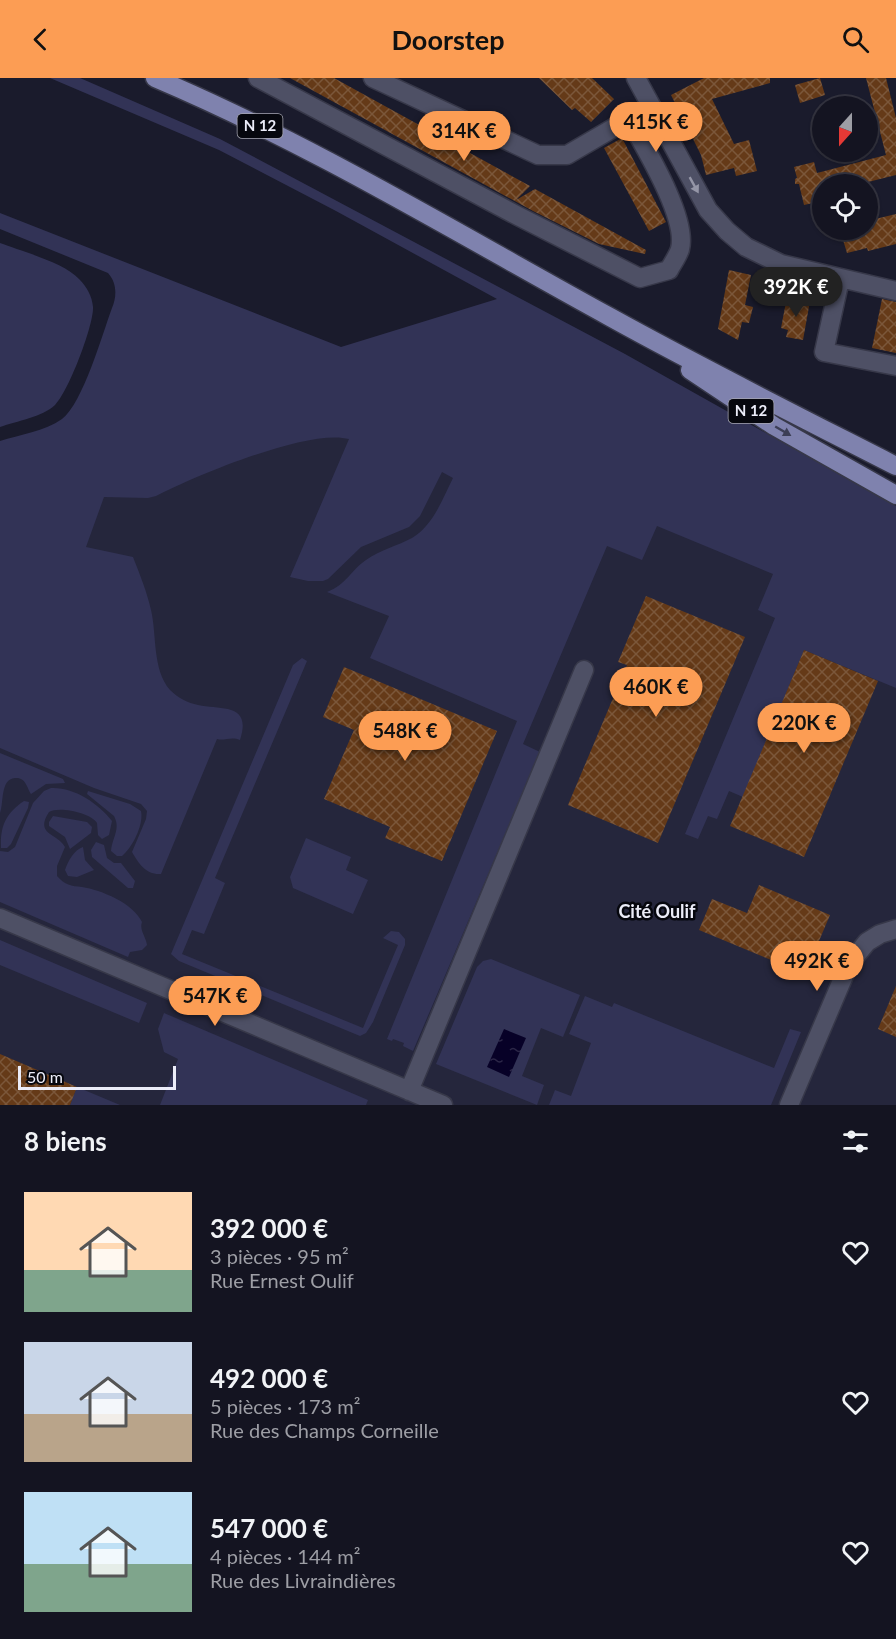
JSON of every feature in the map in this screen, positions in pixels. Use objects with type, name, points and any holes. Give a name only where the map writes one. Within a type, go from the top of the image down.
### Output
[{"type":"main road","name":"N 12","points":[[155,78],[264,128],[363,179],[611,318],[896,466]]},
{"type":"main road","name":"N 12","points":[[611,318],[774,426],[896,495]]},
{"type":"main road","name":"N 12","points":[[864,450],[896,454]]},
{"type":"street","points":[[258,78],[640,278],[669,270],[680,249],[677,214],[629,119]]},
{"type":"street","points":[[373,78],[538,155],[567,155],[651,106]]},
{"type":"street","points":[[636,78],[708,210],[746,247],[781,264],[896,291]]},
{"type":"street","points":[[840,279],[825,352],[896,366]]},
{"type":"street","points":[[409,1091],[584,670]]},
{"type":"street","points":[[0,918],[443,1105]]},
{"type":"street","points":[[789,1105],[849,964],[867,942],[880,934],[896,929]]},
{"type":"shaded area","points":[[50,78],[80,78],[220,139],[625,354],[896,506],[896,688],[804,650],[743,797],[729,791],[717,819],[708,816],[698,839],[685,834],[775,618],[758,610],[773,574],[657,526],[642,560],[607,546],[523,744],[540,752],[413,1051],[403,1046],[404,1043],[387,1039],[517,721],[370,658],[389,616],[327,592],[334,589],[371,557],[419,533],[437,511],[453,478],[442,472],[420,516],[409,527],[361,547],[328,579],[308,581],[290,577],[349,439],[331,437],[307,440],[224,466],[156,496],[148,498],[104,497],[86,547],[133,557],[151,610],[156,652],[164,682],[180,698],[191,703],[232,710],[242,720],[243,728],[240,740],[217,739],[161,874],[147,871],[132,852],[146,819],[147,811],[141,804],[94,788],[0,748],[0,441],[48,427],[70,411],[91,368],[114,303],[115,285],[108,273],[0,229],[0,213],[341,347],[497,299],[219,150]]},
{"type":"shaded area","points":[[0,243],[53,263],[72,273],[87,288],[93,307],[85,343],[67,387],[55,405],[43,413],[0,427]]},
{"type":"shaded area","points":[[380,369],[896,617],[896,1105],[0,1105],[0,494]]},
{"type":"shaded area","points":[[302,658],[307,661],[215,878],[225,883],[204,934],[192,930],[182,954],[363,1028],[398,945],[383,938],[391,931],[399,932],[405,939],[405,945],[373,1022],[366,1033],[360,1036],[179,961],[171,954],[293,665]]},
{"type":"shaded area","points":[[0,753],[63,779],[65,783],[46,784],[31,794],[22,779],[10,779],[5,787],[0,813]]},
{"type":"shaded area","points":[[51,788],[68,790],[85,797],[112,821],[109,835],[102,839],[98,835],[97,823],[94,819],[67,810],[49,812],[44,825],[49,833],[65,847],[57,866],[57,876],[68,884],[107,894],[132,909],[142,922],[141,928],[147,945],[142,950],[130,952],[128,957],[0,902],[0,851],[8,852],[15,847],[33,803],[44,791]]},
{"type":"shaded area","points":[[88,791],[130,804],[141,811],[141,823],[136,836],[130,848],[122,856],[117,856],[111,851],[117,825],[114,816],[87,794]]},
{"type":"shaded area","points":[[24,801],[29,802],[28,808],[11,844],[7,848],[1,848],[5,821]]},
{"type":"shaded area","points":[[53,816],[87,822],[92,827],[91,833],[70,849],[65,837],[49,826]]},
{"type":"shaded area","points":[[306,838],[351,857],[346,870],[368,880],[353,914],[293,888],[290,877]]},
{"type":"shaded area","points":[[96,842],[104,845],[107,858],[114,863],[121,863],[135,881],[133,888],[128,888],[92,857],[91,850]]},
{"type":"shaded area","points":[[83,847],[85,860],[94,870],[77,877],[68,876],[65,870],[68,863],[74,853]]},
{"type":"shaded area","points":[[0,940],[147,1003],[139,1023],[0,965]]},
{"type":"shaded area","points":[[491,959],[580,995],[563,1037],[541,1028],[522,1076],[544,1085],[537,1105],[436,1064],[477,967],[483,961]]},
{"type":"shaded area","points":[[585,996],[612,1007],[614,1003],[774,1068],[790,1029],[801,1032],[771,1105],[549,1105],[555,1090],[571,1096],[591,1043],[569,1034]]},
{"type":"shaded area","points":[[164,1013],[368,1100],[366,1105],[160,1105],[178,1059],[164,1052],[158,1029]]},
{"type":"shaded area","points":[[77,1087],[120,1105],[70,1105]]},
{"type":"water","points":[[504,1029],[526,1038],[509,1077],[487,1067]]},
{"type":"building","points":[[290,78],[334,78],[530,186],[516,200],[535,189],[646,250],[645,254],[599,244],[533,211]]},
{"type":"building","points":[[539,78],[592,78],[614,99],[591,122],[575,108],[572,110]]},
{"type":"building","points":[[704,78],[770,78],[770,83],[712,99],[734,144],[749,140],[757,171],[736,176],[734,168],[706,175],[701,155],[671,95]]},
{"type":"building","points":[[820,78],[825,95],[812,96],[812,99],[800,103],[795,85]]},
{"type":"building","points":[[866,78],[886,78],[896,118],[896,175],[878,180],[878,174],[812,174],[812,203],[804,205],[799,184],[795,184],[797,178],[794,167],[814,162],[817,173],[859,162],[878,162],[878,157],[886,155],[878,124],[878,96],[871,96]]},
{"type":"building","points":[[622,138],[666,222],[649,231],[604,148]]},
{"type":"building","points":[[896,214],[896,244],[868,251],[867,248],[847,253],[843,240],[878,240],[878,218]]},
{"type":"building","points":[[729,270],[751,275],[745,305],[753,307],[749,323],[742,322],[738,340],[718,329]]},
{"type":"building","points":[[787,297],[810,301],[803,340],[786,337],[788,330],[781,328]]},
{"type":"building","points":[[882,299],[896,302],[896,353],[872,348]]},
{"type":"building","points":[[646,596],[745,637],[658,843],[568,805],[627,665],[618,662]]},
{"type":"building","points":[[804,650],[878,681],[804,857],[730,826]]},
{"type":"building","points":[[344,667],[497,731],[442,861],[385,838],[390,827],[324,799],[354,730],[323,717]]},
{"type":"building","points":[[759,885],[830,915],[805,974],[699,930],[712,899],[747,913]]},
{"type":"building","points":[[896,986],[896,1037],[878,1029]]},
{"type":"building","points":[[0,1054],[77,1087],[70,1105],[0,1105]]},
{"type":"district","name":"Cité Oulif","points":[[657,912]]}]
